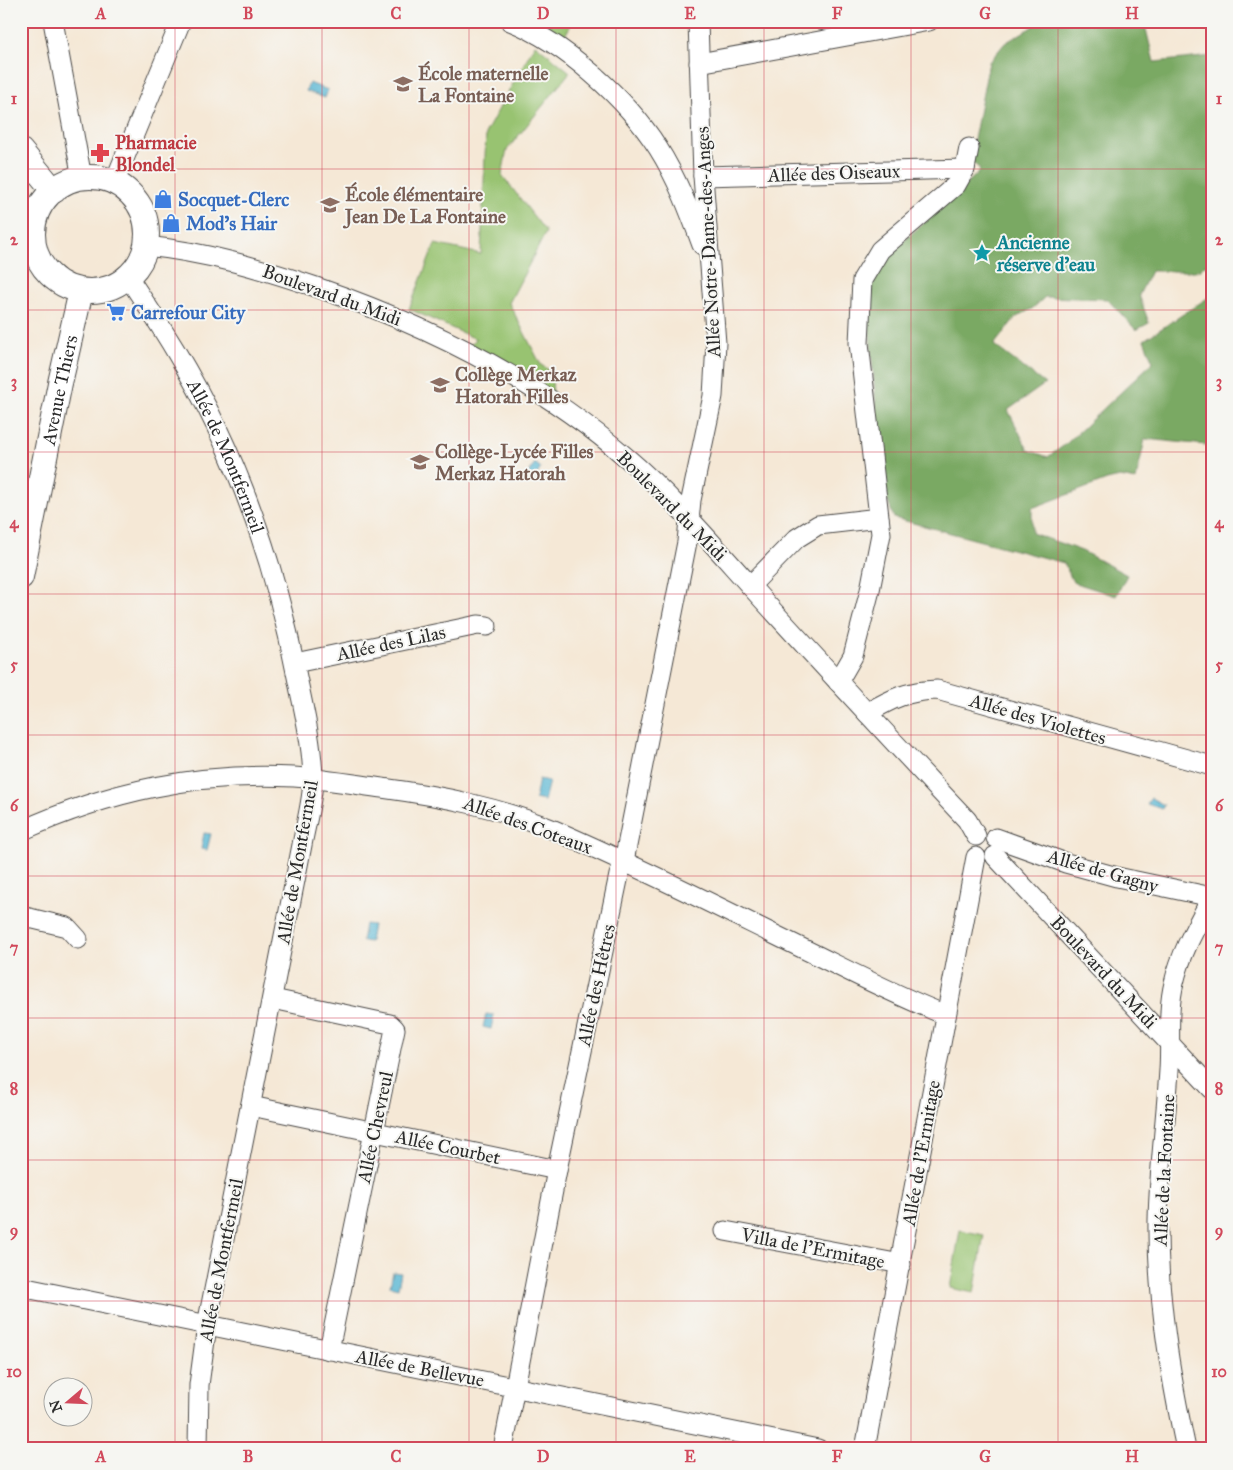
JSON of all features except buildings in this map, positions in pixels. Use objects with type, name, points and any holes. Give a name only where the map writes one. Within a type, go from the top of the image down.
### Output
[{"type":"main road","points":[[21,151],[54,190]]},
{"type":"main road","points":[[82,178],[98,178],[114,183],[128,192],[139,206],[145,222],[146,246],[139,263],[128,277],[114,286],[98,291],[81,291],[68,287],[45,270],[27,232],[44,201],[54,190],[67,182],[82,178]]},
{"type":"main road","name":"Avenue Thiers","points":[[21,577],[60,383],[81,291]]},
{"type":"street","points":[[53,21],[82,178]]},
{"type":"street","points":[[114,183],[181,21]]},
{"type":"street","points":[[510,21],[548,40],[606,88],[633,116],[658,148],[685,200],[710,267]]},
{"type":"street","name":"Allée Notre-Dame-des-Anges","points":[[690,521],[691,500],[713,396],[716,343],[703,176],[698,21]]},
{"type":"street","points":[[699,62],[920,22]]},
{"type":"street","points":[[838,682],[853,656],[870,590],[881,534],[859,342],[862,280],[880,250],[956,185],[965,169],[969,148]]},
{"type":"street","name":"Allée des Oiseaux","points":[[703,176],[965,169]]},
{"type":"street","name":"Boulevard du Midi","points":[[146,246],[212,256],[262,269],[379,309],[467,349],[562,407],[628,458],[690,521],[967,820],[976,836]]},
{"type":"street","name":"Allée de Montfermeil","points":[[128,277],[176,351],[219,432],[263,547],[294,663],[304,714],[313,779],[272,999],[207,1324],[199,1385],[198,1449]]},
{"type":"street","points":[[750,586],[797,538],[818,525],[879,518]]},
{"type":"street","name":"Allée des Hêtres","points":[[502,1449],[557,1170],[619,875],[624,861],[690,521]]},
{"type":"street","name":"Allée des Lilas","points":[[294,663],[478,625],[487,626]]},
{"type":"street","name":"Allée des Violettes","points":[[866,713],[892,699],[914,691],[938,690],[1212,766]]},
{"type":"street","name":"Allée des Coteaux","points":[[21,831],[74,808],[104,798],[154,787],[216,780],[293,777],[450,798],[496,810],[552,829],[624,861],[859,976],[946,1015]]},
{"type":"street","points":[[984,832],[996,847],[984,861],[976,857],[970,846],[976,836],[984,832]]},
{"type":"street","name":"Boulevard du Midi","points":[[996,847],[1169,1044],[1212,1089]]},
{"type":"street","name":"Allée de Gagny","points":[[996,847],[1117,877],[1212,897]]},
{"type":"street","name":"Allée de l'Ermitage","points":[[865,1449],[976,857]]},
{"type":"street","name":"Allée de la Fontaine","points":[[1186,1449],[1174,1394],[1165,1328],[1158,1222],[1174,983],[1187,943],[1212,897]]},
{"type":"street","points":[[21,916],[67,927],[78,939]]},
{"type":"street","name":"Allée Chevreul","points":[[272,999],[394,1026],[395,1032],[329,1350]]},
{"type":"street","name":"Allée Courbet","points":[[250,1106],[557,1170]]},
{"type":"street","name":"Villa de l'Ermitage","points":[[725,1230],[901,1264]]},
{"type":"street","name":"Allée de Bellevue","points":[[21,1287],[818,1449]]},
{"type":"green space","points":[[523,21],[573,21],[558,48]]},
{"type":"green space","points":[[1042,21],[1144,21],[1154,62],[1212,56],[1212,261],[1197,271],[1151,271],[1139,295],[1149,323],[1136,330],[1107,299],[1045,297],[1033,308],[1015,318],[994,345],[1045,384],[1008,410],[1028,450],[1048,457],[1066,444],[1153,362],[1144,340],[1212,295],[1212,436],[1206,445],[1145,439],[1136,480],[1120,477],[1107,480],[1032,508],[1032,533],[1082,551],[1127,575],[1116,596],[1073,582],[1064,563],[894,518],[883,488],[867,300],[870,284],[883,260],[977,174],[980,169],[970,160],[989,62],[1005,43]]},
{"type":"green space","points":[[535,44],[570,72],[507,150],[502,175],[546,232],[509,303],[541,365],[552,372],[553,401],[466,349],[476,339],[409,309],[435,244],[481,254],[486,132]]},
{"type":"green space","points":[[960,1230],[984,1235],[974,1293],[950,1288]]},
{"type":"water","points":[[309,83],[328,90],[325,98],[306,91]]},
{"type":"water","points":[[535,463],[541,468],[534,479],[527,475]]},
{"type":"water","points":[[539,779],[549,781],[544,801],[535,799]]},
{"type":"water","points":[[1151,798],[1164,805],[1162,809],[1147,804]]},
{"type":"water","points":[[204,833],[211,834],[207,850],[201,849]]},
{"type":"water","points":[[365,924],[373,925],[370,942],[362,941]]},
{"type":"water","points":[[486,1014],[494,1015],[491,1029],[483,1027]]},
{"type":"water","points":[[393,1272],[401,1273],[398,1288],[390,1286]]},
{"type":"place","name":"École maternelle La Fontaine","points":[[403,84]]},
{"type":"place","name":"Pharmacie Blondel","points":[[100,153]]},
{"type":"place","name":"Socquet-Clerc","points":[[163,199]]},
{"type":"place","name":"École élémentaire Jean De La Fontaine","points":[[330,205]]},
{"type":"place","name":"Mod's Hair","points":[[171,223]]},
{"type":"place","name":"Ancienne réserve d'eau","points":[[982,253]]},
{"type":"place","name":"Carrefour City","points":[[116,312]]},
{"type":"place","name":"Collège Merkaz Hatorah Filles","points":[[440,385]]},
{"type":"place","name":"Collège-Lycée Filles Merkaz Hatorah","points":[[420,462]]}]
